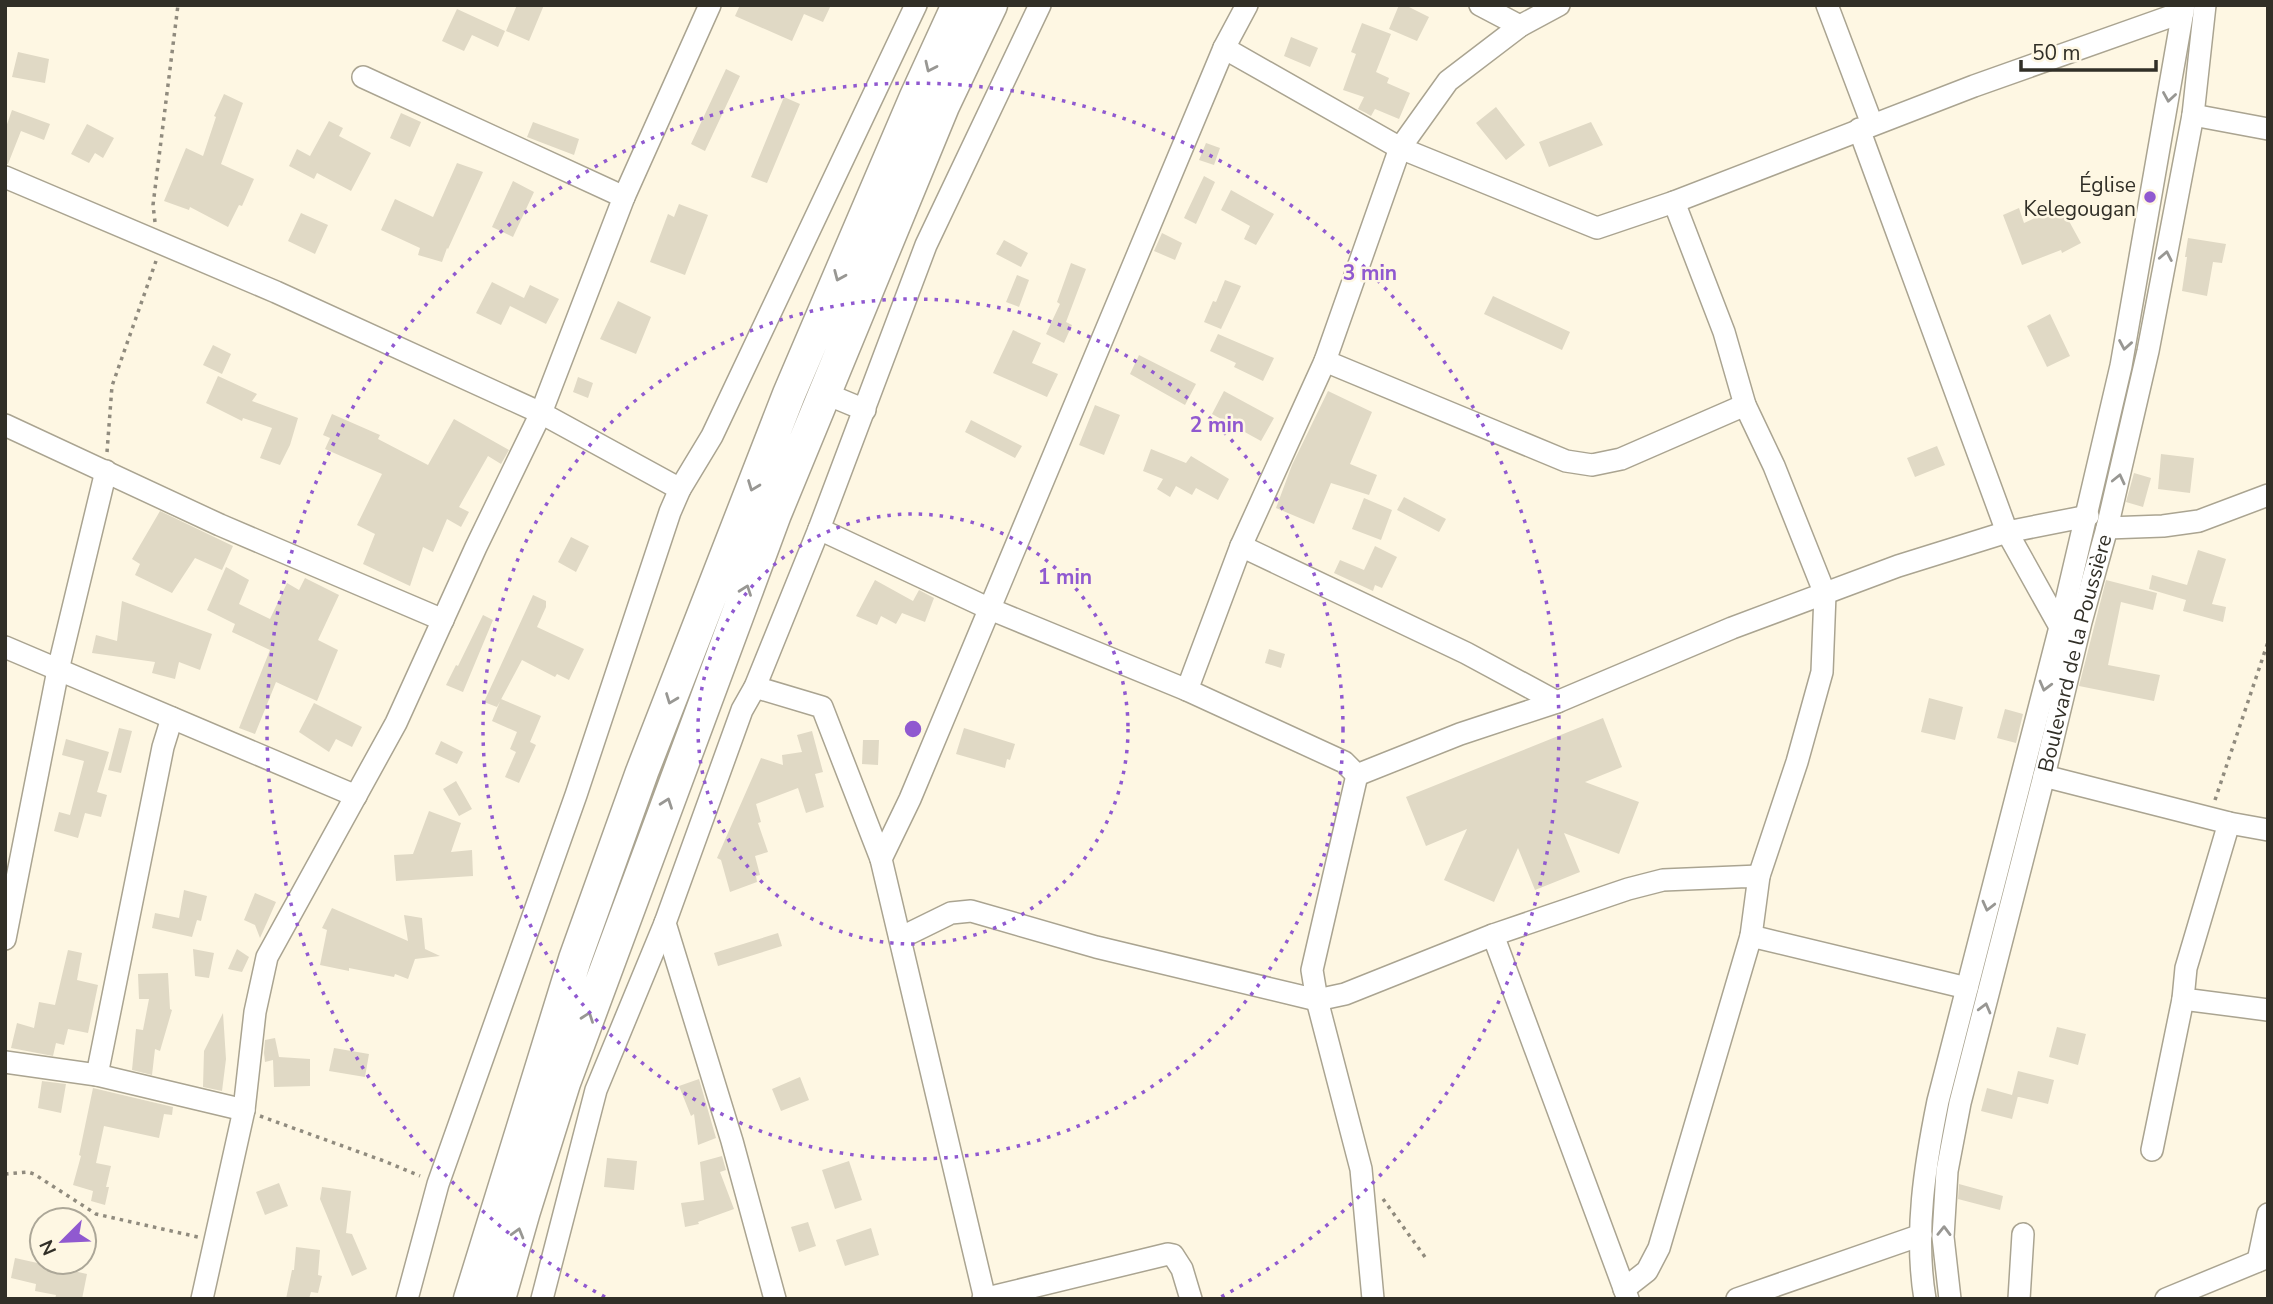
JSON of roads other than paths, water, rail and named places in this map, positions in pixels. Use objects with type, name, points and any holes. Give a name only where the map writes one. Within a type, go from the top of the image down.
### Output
[{"type":"main road","points":[[470,1299],[575,960],[642,772],[789,394],[958,5]]},
{"type":"main road","points":[[499,1299],[564,1083],[775,514],[943,106],[991,5]]},
{"type":"street","points":[[407,1299],[438,1184],[680,489],[712,436],[916,5]]},
{"type":"street","points":[[542,1299],[604,1068],[665,923],[742,710],[755,687],[819,529],[931,233],[1040,5]]},
{"type":"street","points":[[881,859],[910,799],[1224,48],[1247,5]]},
{"type":"street","points":[[1480,5],[1520,26]]},
{"type":"street","points":[[1187,690],[1241,546],[1325,360],[1400,148],[1448,82],[1520,26],[1559,5]]},
{"type":"street","points":[[1827,5],[1866,127],[2007,532],[2060,627]]},
{"type":"street","name":"Boulevard de la Poussière","points":[[1950,1299],[1943,1237],[1950,1158],[1960,1103],[2107,528],[2148,351],[2193,115],[2205,5]]},
{"type":"street","points":[[202,1299],[244,1110],[255,1012],[267,957],[396,723],[541,413],[624,197],[703,8]]},
{"type":"street","points":[[1224,48],[1400,148],[1592,228],[1602,228],[2183,9]]},
{"type":"street","name":"Boulevard de la Poussière","points":[[1925,1299],[1921,1235],[1924,1165],[1966,988],[2088,516],[2121,366],[2183,9]]},
{"type":"street","points":[[363,77],[624,197]]},
{"type":"street","points":[[2193,115],[2268,129]]},
{"type":"street","points":[[5,177],[70,202],[276,292],[541,413],[680,489]]},
{"type":"street","points":[[1493,935],[1626,1294],[1647,1271],[1660,1248],[1751,936],[1759,876],[1797,762],[1822,673],[1825,594],[1774,466],[1745,405],[1724,332],[1674,202]]},
{"type":"street","points":[[1325,360],[1566,461],[1592,465],[1621,459],[1745,405]]},
{"type":"street","points":[[824,393],[865,410]]},
{"type":"street","points":[[5,425],[220,526],[443,620]]},
{"type":"street","points":[[5,939],[58,670],[106,471]]},
{"type":"street","points":[[2107,528],[2163,526],[2199,521],[2268,495]]},
{"type":"street","points":[[1357,775],[1460,734],[1557,702],[1732,628],[1898,566],[2007,532],[2088,516]]},
{"type":"street","points":[[819,529],[989,609],[1187,690],[1344,762],[1357,775]]},
{"type":"street","points":[[1241,546],[1466,653],[1557,702]]},
{"type":"street","points":[[5,648],[356,796]]},
{"type":"street","points":[[755,687],[822,707],[881,859],[984,1299],[1168,1254],[1173,1255],[1179,1262],[1191,1299]]},
{"type":"street","points":[[97,1075],[163,747],[172,718]]},
{"type":"street","points":[[1357,775],[1313,961],[1317,1000],[1361,1169],[1373,1299]]},
{"type":"street","points":[[2044,776],[2268,830]]},
{"type":"street","points":[[2152,1150],[2183,999],[2186,968],[2219,820]]},
{"type":"street","points":[[900,938],[951,913],[971,911],[1096,947],[1317,1000],[1345,993],[1573,906],[1663,880],[1759,876]]},
{"type":"street","points":[[665,923],[732,1141],[775,1299]]},
{"type":"street","points":[[1751,936],[1966,988]]},
{"type":"street","points":[[2183,999],[2268,1010]]},
{"type":"street","points":[[5,1062],[97,1075],[244,1110]]},
{"type":"street","points":[[2166,1299],[2263,1259],[2268,1214]]},
{"type":"street","points":[[2019,1299],[2023,1234]]},
{"type":"street","points":[[1737,1299],[1921,1235]]},
{"type":"place","name":"Église Kelegougan","points":[[2150,197]]}]
